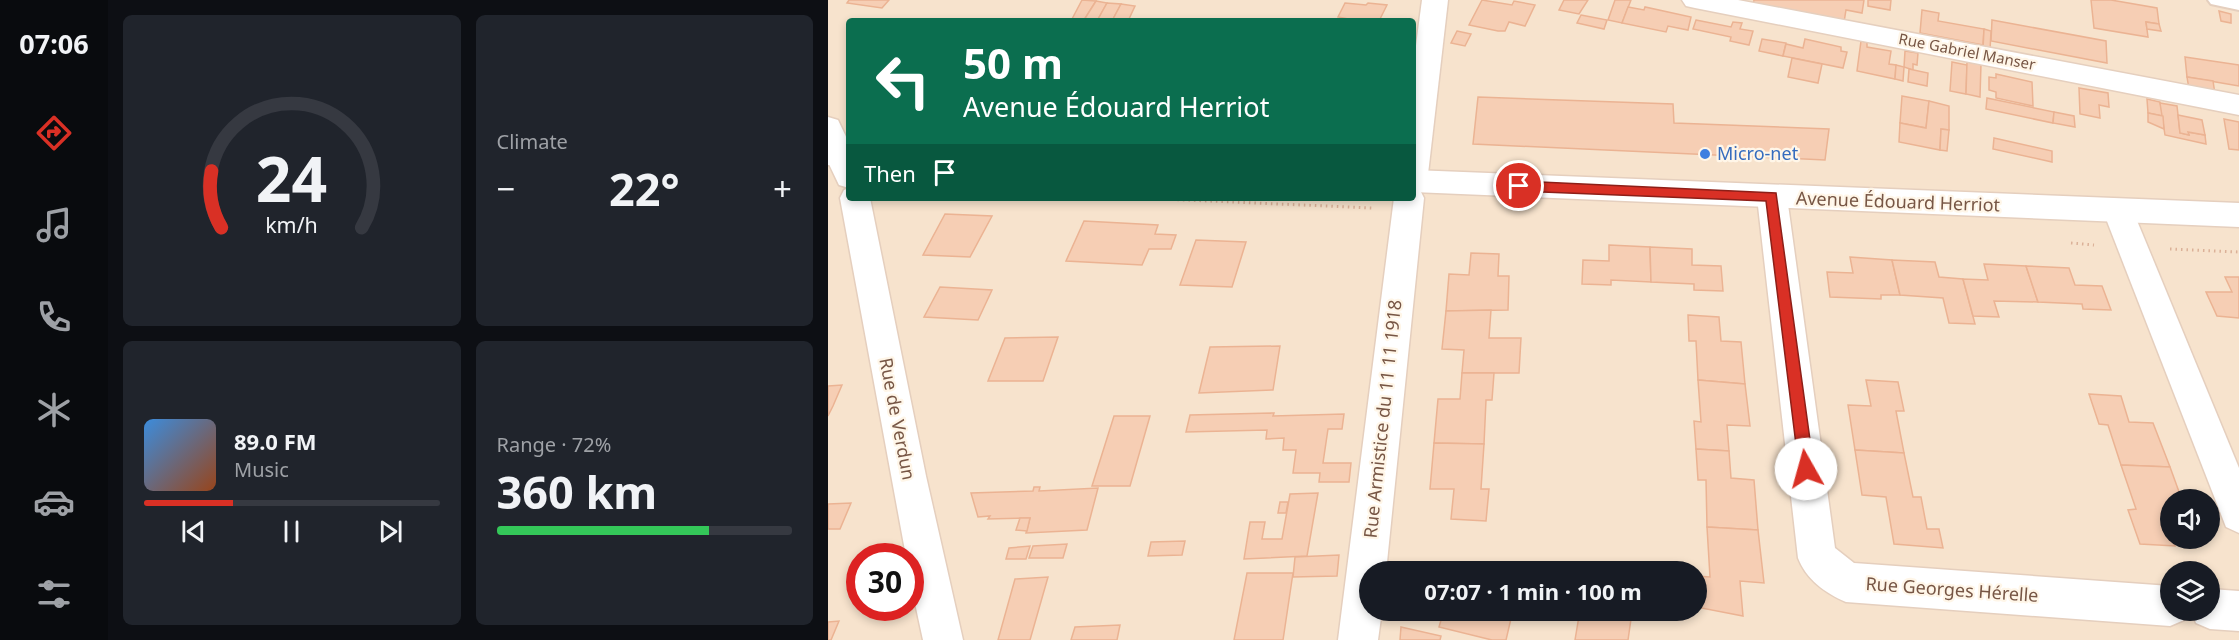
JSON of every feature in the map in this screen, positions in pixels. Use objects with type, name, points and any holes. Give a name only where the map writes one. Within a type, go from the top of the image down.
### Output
[{"type":"street","points":[[1416,151],[1436,0]]},
{"type":"street","name":"Rue Gabriel Manser","points":[[1695,0],[2239,105]]},
{"type":"street","points":[[828,127],[842,160]]},
{"type":"street","name":"Avenue Édouard Herriot","points":[[1416,182],[2239,215]]},
{"type":"street","name":"Rue Georges Hérelle","points":[[1772,197],[1817,558],[1846,582],[2160,605]]},
{"type":"street","name":"Rue de Verdun","points":[[856,201],[908,476],[943,640]]},
{"type":"street","name":"Rue Armistice du 11 11 1918","points":[[1358,640],[1408,201]]},
{"type":"street","points":[[2118,211],[2239,514]]},
{"type":"street","points":[[2220,610],[2239,611]]},
{"type":"lane","points":[[2217,0],[2239,4]]},
{"type":"shaded area","points":[[828,0],[2239,0],[2239,640],[828,640]]},
{"type":"building","points":[[849,0],[889,0],[882,8],[847,3]]},
{"type":"building","points":[[1082,0],[1096,1],[1085,18],[1073,18]]},
{"type":"building","points":[[1482,0],[1512,5],[1514,1],[1535,5],[1525,26],[1509,22],[1505,31],[1498,31],[1469,25]]},
{"type":"building","points":[[1564,0],[1588,0],[1579,14],[1559,10]]},
{"type":"building","points":[[1615,0],[1631,0],[1622,23],[1608,20]]},
{"type":"building","points":[[1754,0],[1864,0],[1862,13],[1846,10],[1844,22],[1753,5]]},
{"type":"building","points":[[1868,0],[1891,0],[1890,10],[1868,6]]},
{"type":"building","points":[[2091,0],[2111,0],[2157,8],[2159,24],[2146,22],[2148,37],[2094,28]]},
{"type":"building","points":[[1096,1],[1107,3],[1099,18],[1085,18]]},
{"type":"building","points":[[1107,3],[1121,4],[1114,18],[1099,18]]},
{"type":"building","points":[[1345,3],[1387,5],[1380,18],[1338,17]]},
{"type":"building","points":[[1121,4],[1135,6],[1129,18],[1114,18]]},
{"type":"building","points":[[1628,7],[1644,10],[1645,7],[1691,17],[1688,30],[1668,26],[1666,32],[1622,23]]},
{"type":"building","points":[[1922,10],[1939,13],[1938,21],[1984,29],[1983,45],[1920,33]]},
{"type":"building","points":[[2219,11],[2231,14],[2231,23],[2221,21]]},
{"type":"building","points":[[1581,15],[1607,20],[1604,29],[1577,23]]},
{"type":"building","points":[[1696,20],[1731,27],[1733,22],[1742,23],[1740,29],[1753,31],[1749,45],[1730,41],[1731,37],[1693,29]]},
{"type":"building","points":[[1992,20],[2106,41],[2107,63],[1991,41]]},
{"type":"building","points":[[2146,22],[2159,24],[2161,31],[2147,29]]},
{"type":"building","points":[[1984,29],[1991,31],[1990,50],[1983,49]]},
{"type":"building","points":[[1457,31],[1471,34],[1465,46],[1451,43]]},
{"type":"building","points":[[1762,39],[1786,43],[1783,56],[1759,51]]},
{"type":"building","points":[[1805,39],[1841,47],[1841,51],[1847,52],[1843,68],[1783,56],[1786,44],[1803,48]]},
{"type":"building","points":[[1861,41],[1867,42],[1867,47],[1891,51],[1889,64],[1896,65],[1895,79],[1857,71]]},
{"type":"building","points":[[1905,51],[1918,53],[1917,65],[1913,64],[1913,70],[1904,67]]},
{"type":"building","points":[[2185,57],[2239,65],[2239,86],[2187,77]]},
{"type":"building","points":[[1792,58],[1822,64],[1818,83],[1788,77]]},
{"type":"building","points":[[1952,62],[1967,65],[1966,94],[1950,91]]},
{"type":"building","points":[[1967,62],[1981,64],[1980,97],[1966,94]]},
{"type":"building","points":[[1896,65],[1904,67],[1903,81],[1895,79]]},
{"type":"building","points":[[1909,69],[1928,73],[1927,86],[1908,82]]},
{"type":"building","points":[[1996,74],[2032,82],[2033,106],[1996,98],[1996,92],[1989,90],[1989,77],[1996,78]]},
{"type":"building","points":[[2187,77],[2213,81],[2215,94],[2189,89]]},
{"type":"building","points":[[2079,88],[2108,93],[2109,107],[2099,105],[2100,118],[2080,114]]},
{"type":"building","points":[[1902,96],[1929,101],[1926,128],[1900,123]]},
{"type":"building","points":[[1478,97],[1673,104],[1674,123],[1829,129],[1825,160],[1473,144]]},
{"type":"building","points":[[1987,98],[2054,112],[2053,123],[1986,109]]},
{"type":"building","points":[[2147,99],[2160,102],[2163,116],[2148,113]]},
{"type":"building","points":[[1929,101],[1949,106],[1949,130],[1941,129],[1940,150],[1899,142],[1900,123],[1926,128]]},
{"type":"building","points":[[2160,103],[2177,106],[2180,133],[2205,135],[2206,144],[2165,135]]},
{"type":"building","points":[[2054,112],[2074,116],[2075,127],[2053,123]]},
{"type":"building","points":[[2148,113],[2163,116],[2164,129],[2148,122]]},
{"type":"building","points":[[2178,115],[2202,120],[2205,135],[2180,133]]},
{"type":"building","points":[[2224,119],[2239,122],[2239,150],[2229,149]]},
{"type":"building","points":[[1941,129],[1949,130],[1947,151],[1940,150]]},
{"type":"building","points":[[1994,138],[2052,151],[2052,162],[1993,149]]},
{"type":"building","points":[[945,214],[992,216],[970,257],[923,255]]},
{"type":"building","points":[[1084,221],[1158,225],[1155,234],[1176,235],[1171,249],[1149,249],[1142,265],[1066,261]]},
{"type":"building","points":[[1196,240],[1246,242],[1232,287],[1180,285]]},
{"type":"building","points":[[1609,245],[1650,247],[1651,282],[1611,280],[1611,285],[1582,284],[1583,260],[1609,261]]},
{"type":"building","points":[[1650,247],[1692,249],[1692,265],[1721,266],[1723,291],[1694,290],[1694,284],[1651,282]]},
{"type":"building","points":[[1471,253],[1499,254],[1498,276],[1509,276],[1508,310],[1446,311],[1449,274],[1469,275]]},
{"type":"building","points":[[1850,257],[1892,260],[1900,295],[1881,295],[1881,299],[1830,297],[1827,272],[1853,273]]},
{"type":"building","points":[[1892,260],[1935,262],[1939,277],[1963,279],[1975,324],[1949,323],[1943,298],[1900,295]]},
{"type":"building","points":[[1984,264],[2026,266],[2038,302],[1994,301],[1999,317],[1973,316],[1963,279],[1988,280]]},
{"type":"building","points":[[2026,266],[2069,268],[2075,285],[2102,286],[2111,310],[2083,309],[2082,304],[2038,302]]},
{"type":"building","points":[[2225,277],[2239,277],[2239,318],[2217,316],[2206,292],[2232,292]]},
{"type":"building","points":[[940,287],[992,290],[978,320],[924,317]]},
{"type":"building","points":[[1491,310],[1489,338],[1521,338],[1519,373],[1462,373],[1464,350],[1442,349],[1446,311]]},
{"type":"building","points":[[1688,315],[1719,317],[1721,341],[1741,342],[1745,384],[1698,380],[1696,341],[1689,341]]},
{"type":"building","points":[[1058,337],[1043,381],[988,381],[1005,338]]},
{"type":"building","points":[[1280,346],[1273,390],[1199,393],[1210,347]]},
{"type":"building","points":[[1462,373],[1494,373],[1492,400],[1486,400],[1484,444],[1434,443],[1438,399],[1460,399]]},
{"type":"building","points":[[1698,380],[1745,384],[1750,426],[1727,425],[1729,451],[1696,449],[1694,421],[1701,422]]},
{"type":"building","points":[[1866,380],[1898,382],[1904,411],[1896,411],[1904,453],[1855,450],[1848,405],[1871,406]]},
{"type":"building","points":[[842,385],[833,406],[828,416],[828,386]]},
{"type":"building","points":[[2089,394],[2121,396],[2129,422],[2153,423],[2170,467],[2121,465],[2108,425],[2099,424]]},
{"type":"building","points":[[1274,413],[1273,416],[1344,414],[1342,429],[1328,429],[1323,463],[1351,463],[1349,482],[1319,482],[1320,473],[1293,473],[1296,450],[1283,450],[1284,438],[1266,439],[1267,430],[1186,432],[1190,415]]},
{"type":"building","points":[[1114,416],[1150,416],[1130,486],[1092,486]]},
{"type":"building","points":[[1434,443],[1484,444],[1481,489],[1489,489],[1486,521],[1451,519],[1454,489],[1430,489]]},
{"type":"building","points":[[1696,449],[1729,451],[1731,478],[1754,480],[1758,530],[1707,527],[1706,480],[1698,480]]},
{"type":"building","points":[[1855,450],[1904,453],[1913,497],[1921,497],[1927,529],[1939,529],[1943,548],[1894,544],[1886,497],[1862,495]]},
{"type":"building","points":[[2121,465],[2170,467],[2178,489],[2160,489],[2160,545],[2140,544],[2128,510],[2136,509]]},
{"type":"building","points":[[1034,487],[1040,487],[1039,491],[1098,488],[1087,530],[1026,533],[1030,518],[988,519],[990,516],[978,517],[971,493],[1033,491]]},
{"type":"building","points":[[1318,493],[1307,556],[1244,559],[1250,522],[1265,522],[1262,539],[1282,539],[1290,494]]},
{"type":"building","points":[[1280,502],[1288,502],[1286,513],[1278,513]]},
{"type":"building","points":[[851,503],[840,529],[828,529],[828,504]]},
{"type":"building","points":[[1020,518],[1030,518],[1027,531],[1016,530]]},
{"type":"building","points":[[1707,527],[1758,530],[1764,583],[1740,581],[1743,616],[1707,609],[1707,577],[1710,577]]},
{"type":"building","points":[[1185,541],[1182,555],[1148,556],[1151,542]]},
{"type":"building","points":[[1067,544],[1063,558],[1029,558],[1033,546]]},
{"type":"building","points":[[1030,546],[1026,559],[1006,559],[1009,548]]},
{"type":"building","points":[[1339,555],[1337,576],[1293,577],[1295,557]]},
{"type":"building","points":[[1247,573],[1293,573],[1283,640],[1234,640]]},
{"type":"building","points":[[1048,577],[1030,640],[998,640],[1015,579]]},
{"type":"building","points":[[839,621],[831,640],[828,640],[828,622]]},
{"type":"building","points":[[1441,621],[1510,621],[1506,640],[1492,640],[1439,627]]},
{"type":"building","points":[[1578,621],[1631,621],[1628,640],[1575,640]]},
{"type":"building","points":[[1120,625],[1117,640],[1071,640],[1075,627]]},
{"type":"building","points":[[1401,627],[1441,636],[1440,640],[1400,640]]},
{"type":"place","name":"Micro-net","points":[[1705,154]]},
{"type":"route","points":[[1519,186],[1772,197],[1806,469]]}]
